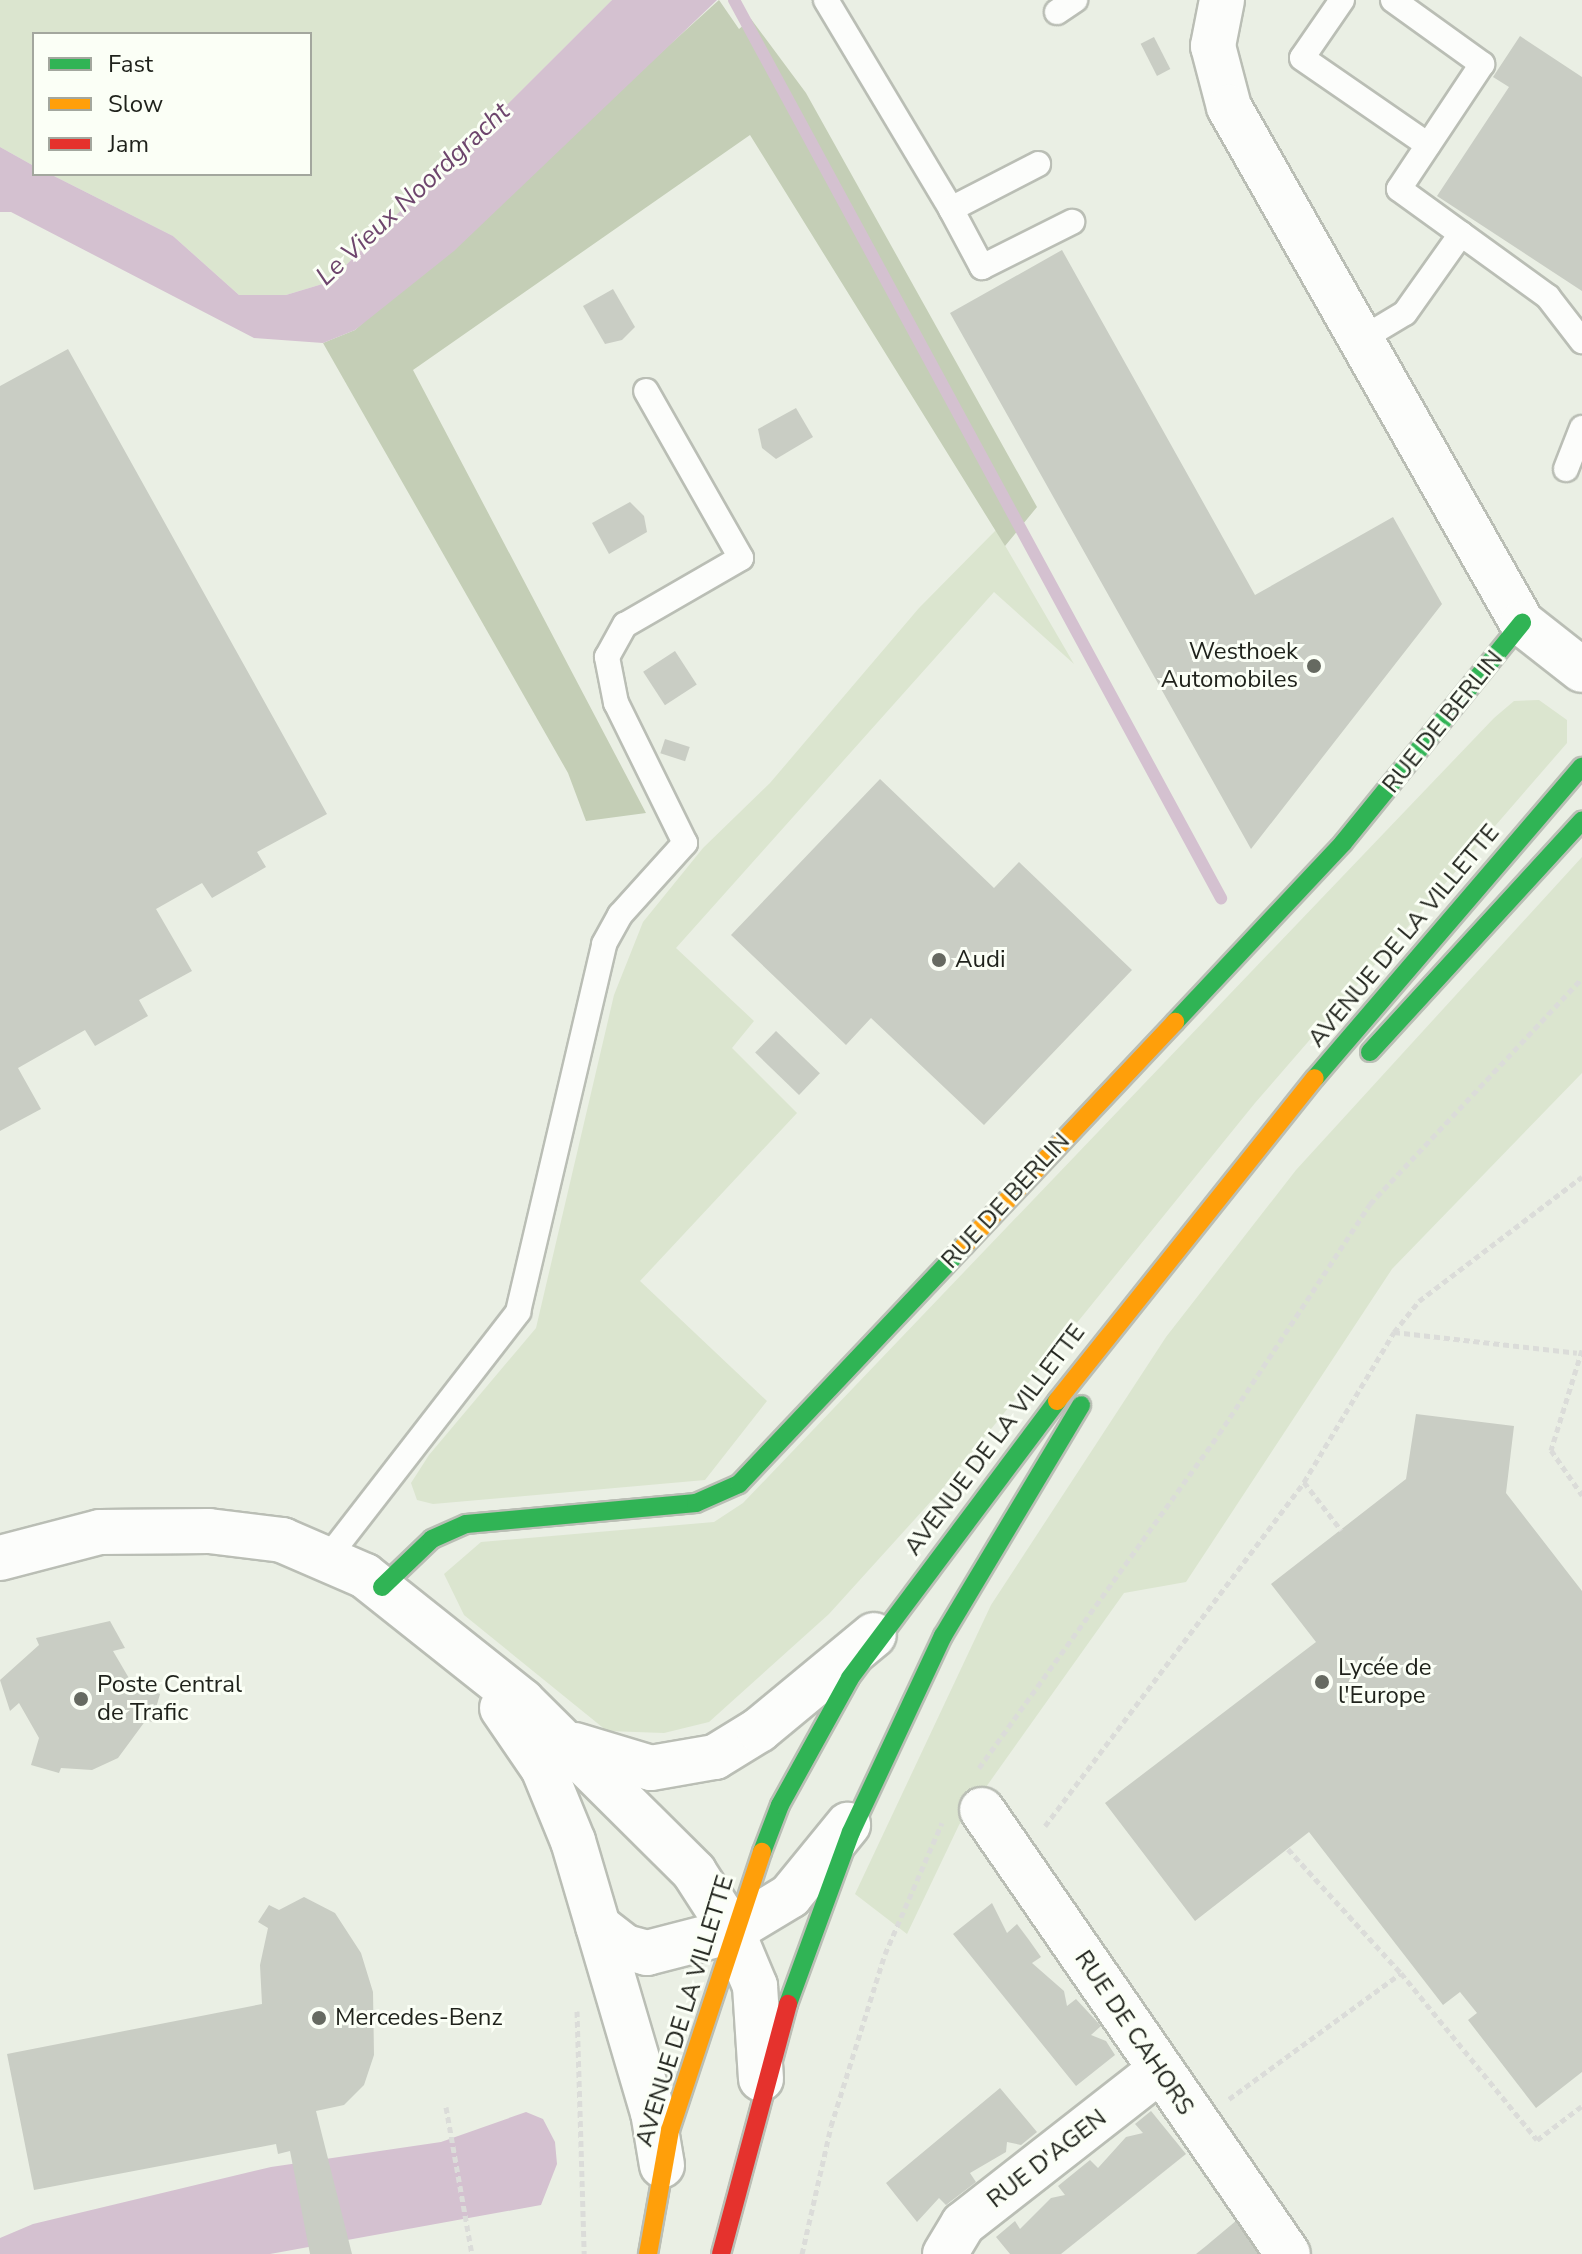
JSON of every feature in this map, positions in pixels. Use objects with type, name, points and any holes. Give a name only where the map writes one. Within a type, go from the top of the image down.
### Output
[{"type":"main road","name":"RUE DE BERLIN","points":[[382,1587],[432,1539],[466,1524],[696,1503],[739,1484],[1343,843],[1522,623]]},
{"type":"main road","name":"AVENUE DE LA VILLETTE","points":[[648,2254],[662,2165],[732,1931],[803,1757],[887,1624],[1138,1293],[1420,949],[1582,767]]},
{"type":"main road","name":"AVENUE DE LA VILLETTE","points":[[1355,1069],[1582,821]]},
{"type":"main road","name":"AVENUE DE LA VILLETTE","points":[[721,2254],[761,2089],[864,1804],[943,1636],[1071,1421],[1171,1282],[1306,1123]]},
{"type":"street","points":[[1222,0],[1213,46],[1223,94],[1522,623],[1582,670]]},
{"type":"street","points":[[0,1558],[126,1529],[258,1536],[329,1556],[382,1587],[558,1736],[686,1864],[732,1931],[755,1986],[761,2089]]},
{"type":"street","points":[[558,1736],[633,1766],[697,1763],[759,1730],[887,1624]]},
{"type":"street","points":[[447,1641],[543,1768],[598,1926],[653,2112],[662,2165]]},
{"type":"street","name":"RUE DE CAHORS","points":[[969,1798],[1017,1862],[1288,2254]]},
{"type":"street","points":[[598,1926],[625,1947],[647,1953],[732,1931],[805,1882],[864,1804]]},
{"type":"street","name":"RUE D'AGEN","points":[[945,2254],[963,2224],[1159,2071]]},
{"type":"lane","points":[[826,0],[951,209],[982,267],[1072,222]]},
{"type":"lane","points":[[1342,0],[1302,58],[1428,145]]},
{"type":"lane","points":[[1393,0],[1482,64],[1399,189],[1548,297],[1582,341]]},
{"type":"lane","points":[[951,209],[1038,164]]},
{"type":"lane","points":[[1360,340],[1405,313],[1461,234]]},
{"type":"lane","points":[[329,1556],[518,1312],[604,944],[620,915],[685,843],[616,703],[607,657],[625,625],[741,558],[646,391]]},
{"type":"lane","points":[[1566,469],[1582,428]]},
{"type":"path","points":[[802,2254],[831,2126],[885,1954],[969,1798],[1219,1434],[1370,1204],[1582,978]]},
{"type":"path","points":[[1017,1862],[1304,1482],[1394,1332],[1419,1301],[1582,1177]]},
{"type":"path","points":[[1394,1332],[1580,1351],[1551,1450],[1582,1495]]},
{"type":"path","points":[[1304,1482],[1341,1530]]},
{"type":"path","points":[[1288,1849],[1401,1973],[1537,2140],[1582,2106]]},
{"type":"path","points":[[1196,2123],[1401,1973]]},
{"type":"path","points":[[575,1995],[584,2254]]},
{"type":"path","points":[[446,2107],[472,2254]]},
{"type":"green space","points":[[0,0],[612,0],[329,282],[286,295],[239,295],[173,236],[54,176],[312,176],[312,32],[32,32],[32,165],[0,147]]},
{"type":"green space","points":[[719,0],[739,29],[751,19],[806,93],[1037,507],[1005,546],[750,135],[413,370],[646,813],[586,821],[568,773],[323,343],[355,330]]},
{"type":"green space","points":[[996,530],[1074,664],[994,592],[676,948],[754,1021],[732,1048],[797,1113],[640,1281],[767,1401],[705,1480],[433,1504],[417,1500],[411,1483],[429,1455],[536,1328],[614,995],[643,922],[703,848],[770,783],[919,608]]},
{"type":"green space","points":[[1539,700],[1567,720],[1567,743],[1255,1103],[944,1487],[829,1614],[709,1722],[664,1733],[607,1731],[464,1615],[444,1574],[481,1542],[714,1522],[743,1503],[1494,718],[1514,701]]},
{"type":"green space","points":[[1582,857],[1582,1073],[1392,1269],[1186,1582],[1124,1593],[959,1825],[907,1934],[855,1894],[991,1605],[1166,1337],[1296,1170]]},
{"type":"shaded area","points":[[612,0],[717,0],[454,251],[355,330],[323,343],[254,338],[11,212],[0,212],[0,147],[32,165],[32,176],[54,176],[173,236],[239,295],[286,295],[329,282]]},
{"type":"shaded area","points":[[526,2112],[543,2119],[555,2142],[557,2164],[541,2205],[270,2254],[0,2254],[0,2238],[33,2224],[271,2167],[441,2142]]},
{"type":"building","points":[[1520,36],[1582,77],[1582,291],[1437,196],[1509,87],[1493,77]]},
{"type":"building","points":[[1154,37],[1170,69],[1157,76],[1141,44]]},
{"type":"building","points":[[1062,250],[1255,595],[1393,517],[1442,604],[1251,849],[950,313]]},
{"type":"building","points":[[613,289],[635,327],[622,340],[605,344],[583,306]]},
{"type":"building","points":[[68,349],[327,814],[257,852],[266,867],[212,898],[202,883],[156,909],[192,971],[139,1000],[148,1016],[95,1046],[85,1030],[18,1068],[41,1109],[0,1131],[0,386]]},
{"type":"building","points":[[796,408],[813,437],[776,459],[762,448],[758,429]]},
{"type":"building","points":[[630,502],[644,516],[647,532],[609,554],[592,523]]},
{"type":"building","points":[[675,651],[697,685],[665,705],[643,672]]},
{"type":"building","points":[[665,739],[690,747],[685,761],[660,753]]},
{"type":"building","name":"Audi","points":[[880,779],[994,888],[1019,862],[1132,970],[984,1125],[871,1018],[846,1045],[731,935]]},
{"type":"building","points":[[776,1031],[820,1073],[799,1095],[755,1053]]},
{"type":"building","points":[[1416,1414],[1514,1426],[1506,1493],[1582,1591],[1582,2072],[1536,2108],[1468,2020],[1477,2013],[1460,1992],[1443,2005],[1309,1832],[1195,1921],[1105,1803],[1316,1642],[1271,1584],[1406,1479]]},
{"type":"building","name":"Poste Central de Trafic","points":[[110,1621],[125,1648],[113,1651],[133,1685],[160,1694],[152,1722],[146,1720],[118,1758],[92,1770],[61,1768],[59,1773],[31,1765],[39,1738],[19,1703],[10,1711],[0,1680],[39,1645],[36,1638]]},
{"type":"building","points":[[304,1897],[335,1913],[361,1953],[373,1992],[374,2055],[364,2085],[344,2105],[316,2111],[352,2254],[310,2254],[290,2151],[278,2154],[276,2144],[34,2190],[7,2054],[262,2004],[260,1965],[268,1928],[258,1922],[269,1905],[279,1910]]},
{"type":"building","points":[[992,1903],[1007,1933],[1017,1924],[1029,1940],[1041,1957],[1032,1963],[1064,1991],[1067,2006],[1076,1999],[1101,2026],[1091,2035],[1106,2041],[1115,2055],[1076,2086],[953,1934]]},
{"type":"building","points":[[1000,2088],[1037,2132],[1021,2145],[1007,2142],[1006,2152],[970,2173],[976,2182],[946,2205],[939,2198],[917,2222],[886,2183]]},
{"type":"building","points":[[1151,2111],[1186,2154],[1061,2254],[1010,2254],[996,2237],[1015,2221],[1020,2229],[1051,2198],[1065,2195],[1058,2186],[1090,2160],[1098,2168],[1126,2137],[1143,2133],[1135,2124]]},
{"type":"building","points":[[1237,2220],[1260,2254],[1196,2254],[1206,2246]]},
{"type":"waterway","points":[[734,0],[1221,898]]},
{"type":"traffic: fast","points":[[1175,1022],[1343,843],[1522,623]]},
{"type":"traffic: fast","points":[[1315,1078],[1582,767]]},
{"type":"traffic: fast","points":[[1370,1052],[1582,821]]},
{"type":"traffic: fast","points":[[382,1587],[432,1539],[466,1524],[696,1503],[739,1484],[964,1246]]},
{"type":"traffic: fast","points":[[762,1852],[780,1805],[850,1678],[1057,1401]]},
{"type":"traffic: fast","points":[[788,2004],[851,1832],[943,1636],[1081,1405]]},
{"type":"traffic: slow","points":[[964,1246],[1175,1022]]},
{"type":"traffic: slow","points":[[1057,1401],[1315,1078]]},
{"type":"traffic: slow","points":[[648,2254],[670,2130],[762,1852]]},
{"type":"traffic: jam","points":[[721,2254],[788,2004]]},
{"type":"place","name":"Westhoek Automobiles","points":[[1314,666]]},
{"type":"place","name":"Audi","points":[[939,960]]},
{"type":"place","name":"Lycée de l'Europe","points":[[1322,1682]]},
{"type":"place","name":"Poste Central de Trafic","points":[[81,1699]]},
{"type":"place","name":"Mercedes-Benz","points":[[319,2018]]},
{"type":"water label","name":"Le Vieux Noordgracht","points":[[413,194]]}]
